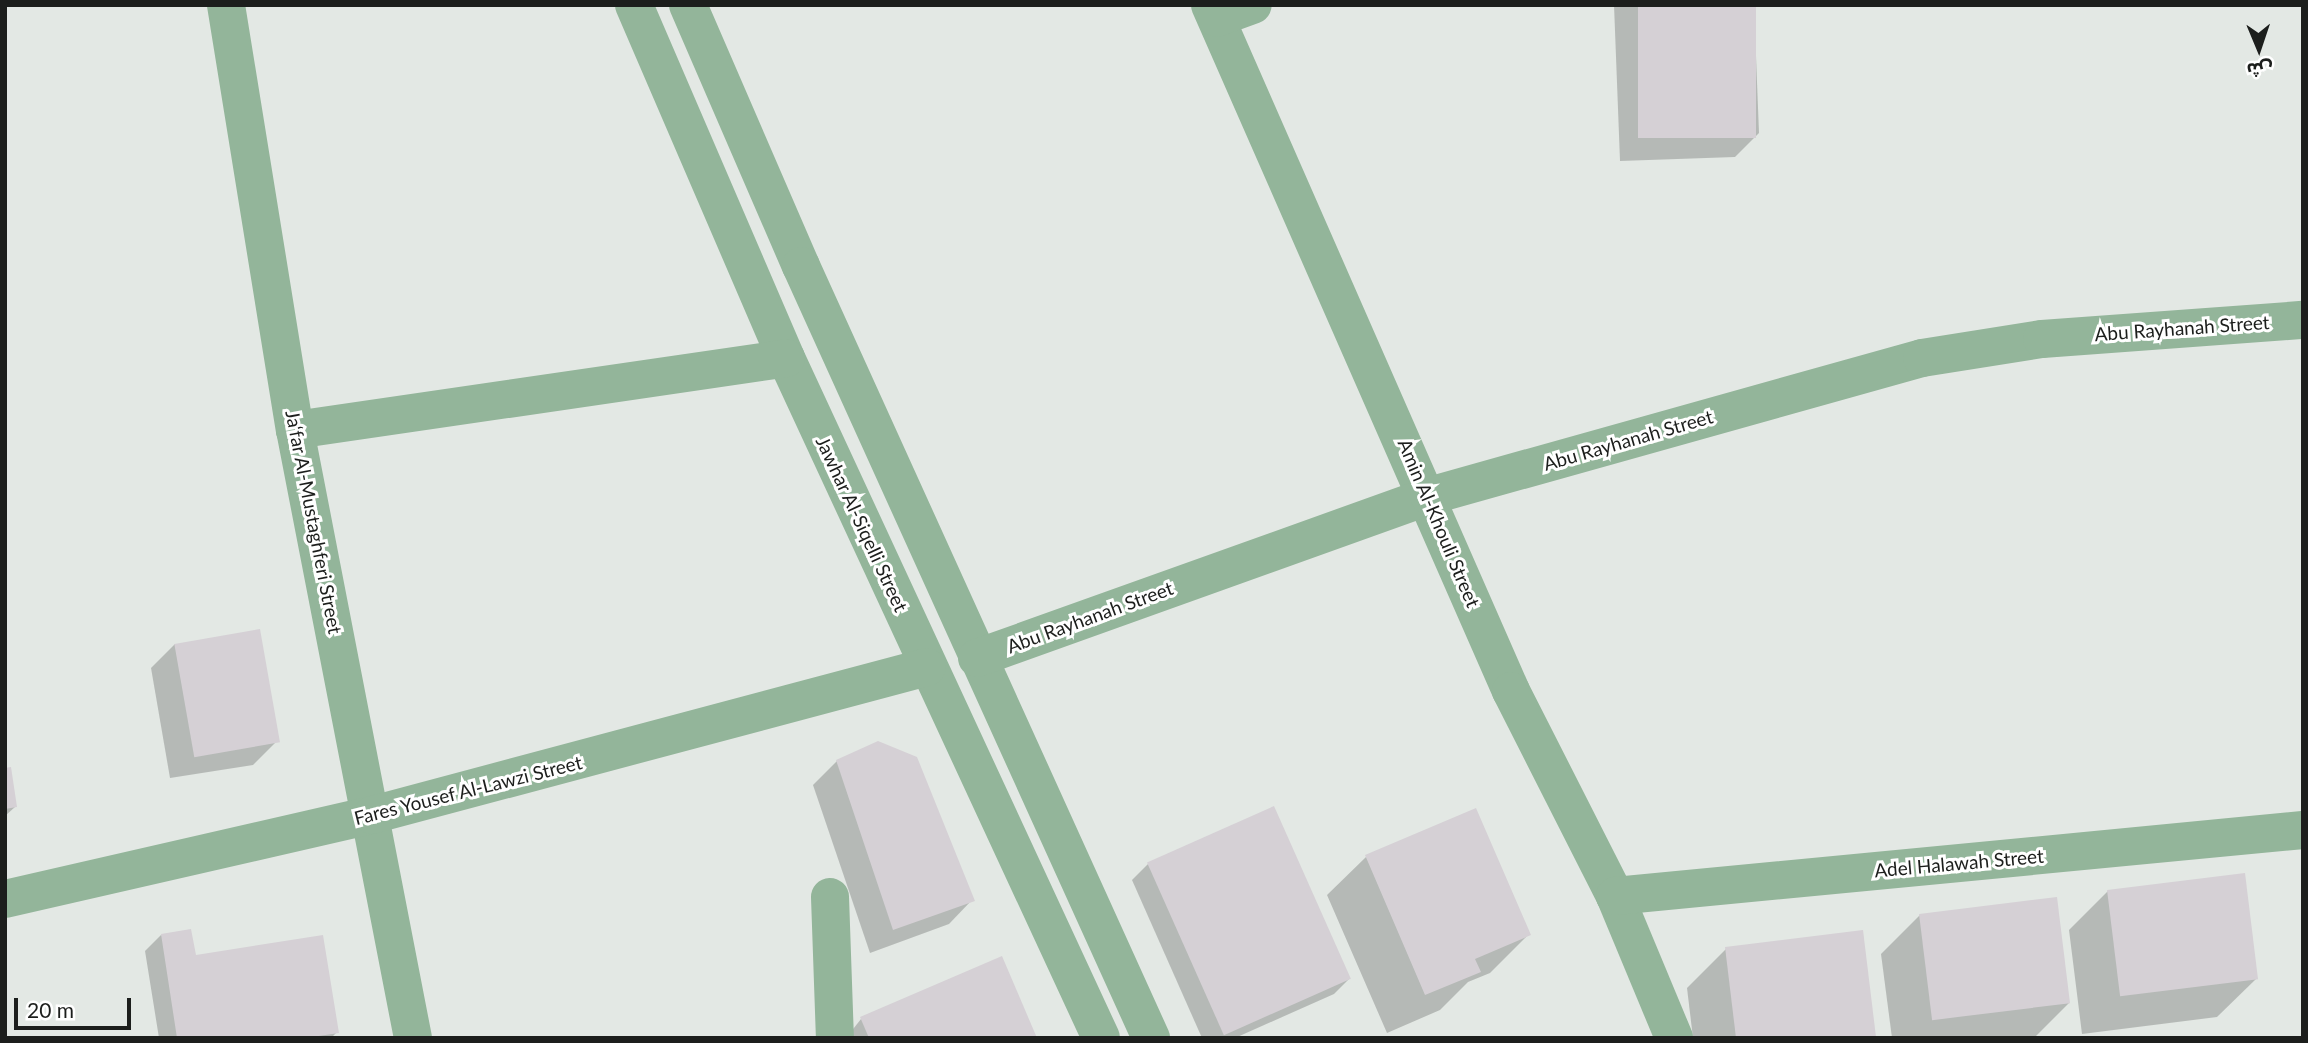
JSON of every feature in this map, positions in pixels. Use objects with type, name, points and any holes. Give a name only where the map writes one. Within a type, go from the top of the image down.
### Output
[{"type":"street","name":"Ja‘far Al-Mustaghferi Street","points":[[226,5],[295,430],[372,815],[413,1038]]},
{"type":"street","name":"Jawhar Al-Siqelli Street","points":[[634,5],[786,358],[1101,1038]]},
{"type":"street","points":[[688,5],[976,658],[1151,1038]]},
{"type":"street","points":[[1214,12],[1253,5]]},
{"type":"street","name":"Amin Al-Khouli Street","points":[[1214,12],[1429,496],[1511,691],[1615,896],[1674,1038]]},
{"type":"street","name":"Abu Rayhanah Street","points":[[976,658],[1429,496],[1922,358],[2042,339],[2303,320]]},
{"type":"street","points":[[295,430],[786,358]]},
{"type":"street","name":"Fares Yousef Al-Lawzi Street","points":[[5,899],[372,815],[927,667]]},
{"type":"street","name":"Adel Halawah Street","points":[[1615,896],[2303,830]]},
{"type":"street","points":[[831,897],[835,1038]]},
{"type":"building","points":[[1638,5],[1756,5],[1756,138],[1638,138]]},
{"type":"building","points":[[260,629],[280,742],[194,757],[174,644]]},
{"type":"building","points":[[878,741],[917,757],[975,901],[893,930],[836,760]]},
{"type":"building","points":[[11,767],[17,807],[5,809],[5,768]]},
{"type":"building","points":[[1274,806],[1351,979],[1224,1035],[1147,863]]},
{"type":"building","points":[[1476,808],[1531,935],[1475,959],[1481,972],[1425,995],[1365,855]]},
{"type":"building","points":[[2245,873],[2258,979],[2120,996],[2107,890]]},
{"type":"building","points":[[2057,897],[2070,1003],[1932,1020],[1919,914]]},
{"type":"building","points":[[191,929],[196,955],[323,935],[339,1033],[305,1038],[177,1038],[161,934]]},
{"type":"building","points":[[1863,930],[1876,1037],[1736,1038],[1725,947]]},
{"type":"building","points":[[1002,956],[1037,1038],[869,1038],[860,1017]]}]
